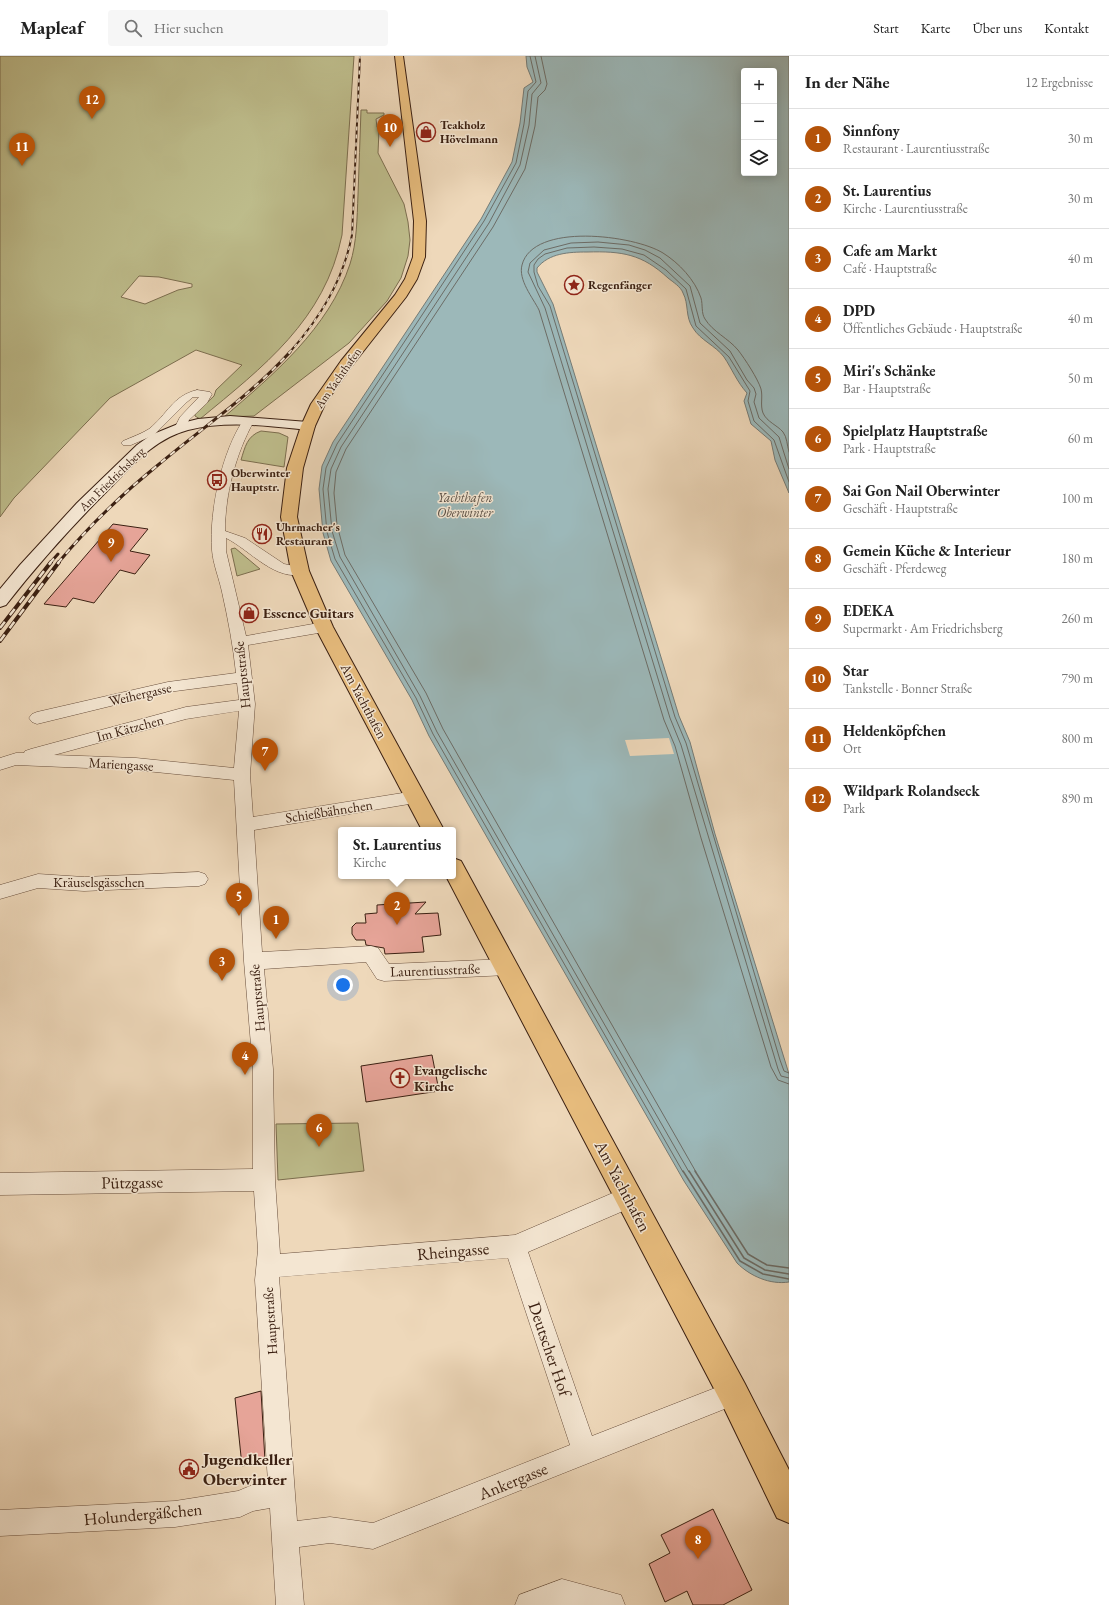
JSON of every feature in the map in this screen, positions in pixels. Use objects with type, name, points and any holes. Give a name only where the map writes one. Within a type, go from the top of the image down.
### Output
[{"type":"main road","name":"Am Yachthafen","points":[[399,56],[420,221],[420,246],[417,266],[412,279],[400,297],[346,364],[318,404],[308,426],[294,468],[289,517],[300,571],[324,627],[431,827]]},
{"type":"main road","name":"Am Yachthafen","points":[[456,874],[733,1393],[789,1506]]},
{"type":"street","points":[[128,443],[152,432],[164,421],[182,399],[189,394],[206,394],[203,401],[184,419],[181,427]]},
{"type":"street","name":"Am Friedrichsberg","points":[[0,601],[17,579],[60,531],[140,450],[152,441],[181,427],[201,423],[248,421],[308,426]]},
{"type":"street","name":"Hauptstraße","points":[[248,421],[238,439],[226,477],[219,515],[218,533],[219,552],[240,642],[247,704],[242,775],[244,825],[263,1069],[264,1180],[269,1250],[267,1280],[290,1605]]},
{"type":"street","points":[[218,533],[240,540],[286,570],[300,571]]},
{"type":"street","points":[[240,642],[324,627]]},
{"type":"street","name":"Weihergasse","points":[[37,718],[168,687],[244,677]]},
{"type":"street","name":"Im Kätzchen","points":[[16,759],[186,713],[247,704]]},
{"type":"street","name":"Mariengasse","points":[[0,764],[16,759],[136,764],[242,775]]},
{"type":"street","name":"Schießbähnchen","points":[[244,825],[415,797]]},
{"type":"street","name":"Kräuselsgässchen","points":[[0,892],[38,881],[84,884],[136,883],[199,879]]},
{"type":"street","name":"Laurentiusstraße","points":[[253,953],[371,954],[384,973],[507,967]]},
{"type":"street","name":"Pützgasse","points":[[0,1184],[264,1180]]},
{"type":"street","name":"Rheingasse","points":[[268,1266],[515,1246],[629,1197]]},
{"type":"street","name":"Deutscher Hof","points":[[515,1246],[585,1453]]},
{"type":"street","name":"Ankergasse","points":[[286,1536],[330,1530],[373,1536],[733,1393]]},
{"type":"street","name":"Holundergäßchen","points":[[0,1522],[175,1514],[240,1504],[250,1499],[283,1492]]},
{"type":"street","points":[[529,1605],[562,1593],[611,1605]]},
{"type":"shaded area","points":[[0,56],[354,56],[342,235],[334,265],[322,292],[306,317],[268,360],[200,419],[195,416],[195,414],[214,396],[216,390],[242,365],[196,350],[110,398],[14,498],[0,517]],"holes":[[[139,276],[159,277],[192,284],[192,287],[178,290],[145,304],[121,297]]]},
{"type":"shaded area","points":[[361,110],[367,110],[367,113],[384,113],[384,115],[376,119],[379,130],[378,153],[404,204],[410,240],[408,256],[401,278],[387,301],[349,343],[254,416],[224,417],[298,349],[328,309],[341,287],[350,264],[355,239]]},
{"type":"shaded area","points":[[261,431],[279,433],[288,437],[284,467],[241,460],[245,446],[256,433]]},
{"type":"shaded area","points":[[235,548],[260,569],[237,576],[231,549]]},
{"type":"shaded area","points":[[358,1123],[364,1171],[278,1180],[276,1124]]},
{"type":"water","name":"Yachthafen Oberwinter","points":[[526,56],[789,56],[789,493],[775,460],[771,441],[751,424],[744,401],[747,393],[737,380],[721,353],[700,336],[693,328],[689,319],[685,297],[677,285],[658,270],[640,259],[621,253],[611,252],[580,252],[560,254],[547,259],[537,268],[537,272],[553,304],[679,716],[690,742],[715,834],[789,1074],[789,1282],[782,1283],[768,1281],[754,1276],[742,1268],[737,1263],[684,1181],[429,736],[412,700],[331,561],[323,533],[319,489],[322,466],[333,442],[481,219],[512,162],[520,123],[524,88],[533,82],[527,67]]},
{"type":"pier","points":[[669,738],[674,754],[630,756],[625,740]]},
{"type":"building","points":[[113,524],[148,529],[130,551],[150,555],[135,574],[120,570],[94,603],[73,598],[66,607],[44,604]]},
{"type":"building","points":[[426,902],[415,914],[438,913],[441,935],[422,937],[424,952],[385,954],[384,948],[366,945],[365,940],[356,940],[352,934],[352,927],[356,923],[366,923],[365,914],[377,913],[377,905]]},
{"type":"building","name":"Evangelische Kirche","points":[[432,1055],[439,1091],[366,1102],[361,1066]]},
{"type":"building","points":[[261,1391],[265,1461],[242,1466],[235,1398]]},
{"type":"building","points":[[713,1509],[752,1590],[723,1605],[693,1605],[687,1591],[665,1602],[649,1564],[670,1553],[661,1535]]},
{"type":"railway","points":[[289,353],[311,326],[329,298],[343,268],[348,252],[352,235],[360,56]]},
{"type":"railway","points":[[58,563],[93,524],[131,487],[243,397],[290,352]]},
{"type":"railway","points":[[50,563],[58,554]]},
{"type":"railway","points":[[0,628],[51,562]]},
{"type":"railway","points":[[0,641],[59,562]]},
{"type":"place","name":"Wildpark Rolandseck","points":[[92,119]]},
{"type":"place","name":"Teakholz Hövelmann","points":[[426,132]]},
{"type":"place","name":"Star","points":[[390,147]]},
{"type":"place","name":"Heldenköpfchen","points":[[22,166]]},
{"type":"place","name":"Regenfänger","points":[[574,285]]},
{"type":"place","name":"Oberwinter Hauptstr.","points":[[217,480]]},
{"type":"place","name":"Uhrmacher's Restaurant","points":[[262,534]]},
{"type":"place","name":"EDEKA","points":[[111,562]]},
{"type":"place","name":"Essence Guitars","points":[[249,613]]},
{"type":"place","name":"Sai Gon Nail Oberwinter","points":[[265,771]]},
{"type":"place","name":"Miri's Schänke","points":[[239,916]]},
{"type":"place","name":"St. Laurentius","points":[[397,925]]},
{"type":"place","name":"Sinnfony","points":[[276,939]]},
{"type":"place","name":"Cafe am Markt","points":[[222,981]]},
{"type":"place","name":"DPD","points":[[245,1075]]},
{"type":"place","name":"Evangelische Kirche","points":[[400,1078]]},
{"type":"place","name":"Spielplatz Hauptstraße","points":[[319,1147]]},
{"type":"place","name":"Jugendkeller Oberwinter","points":[[189,1469]]},
{"type":"place","name":"Gemein Küche & Interieur","points":[[698,1559]]}]
